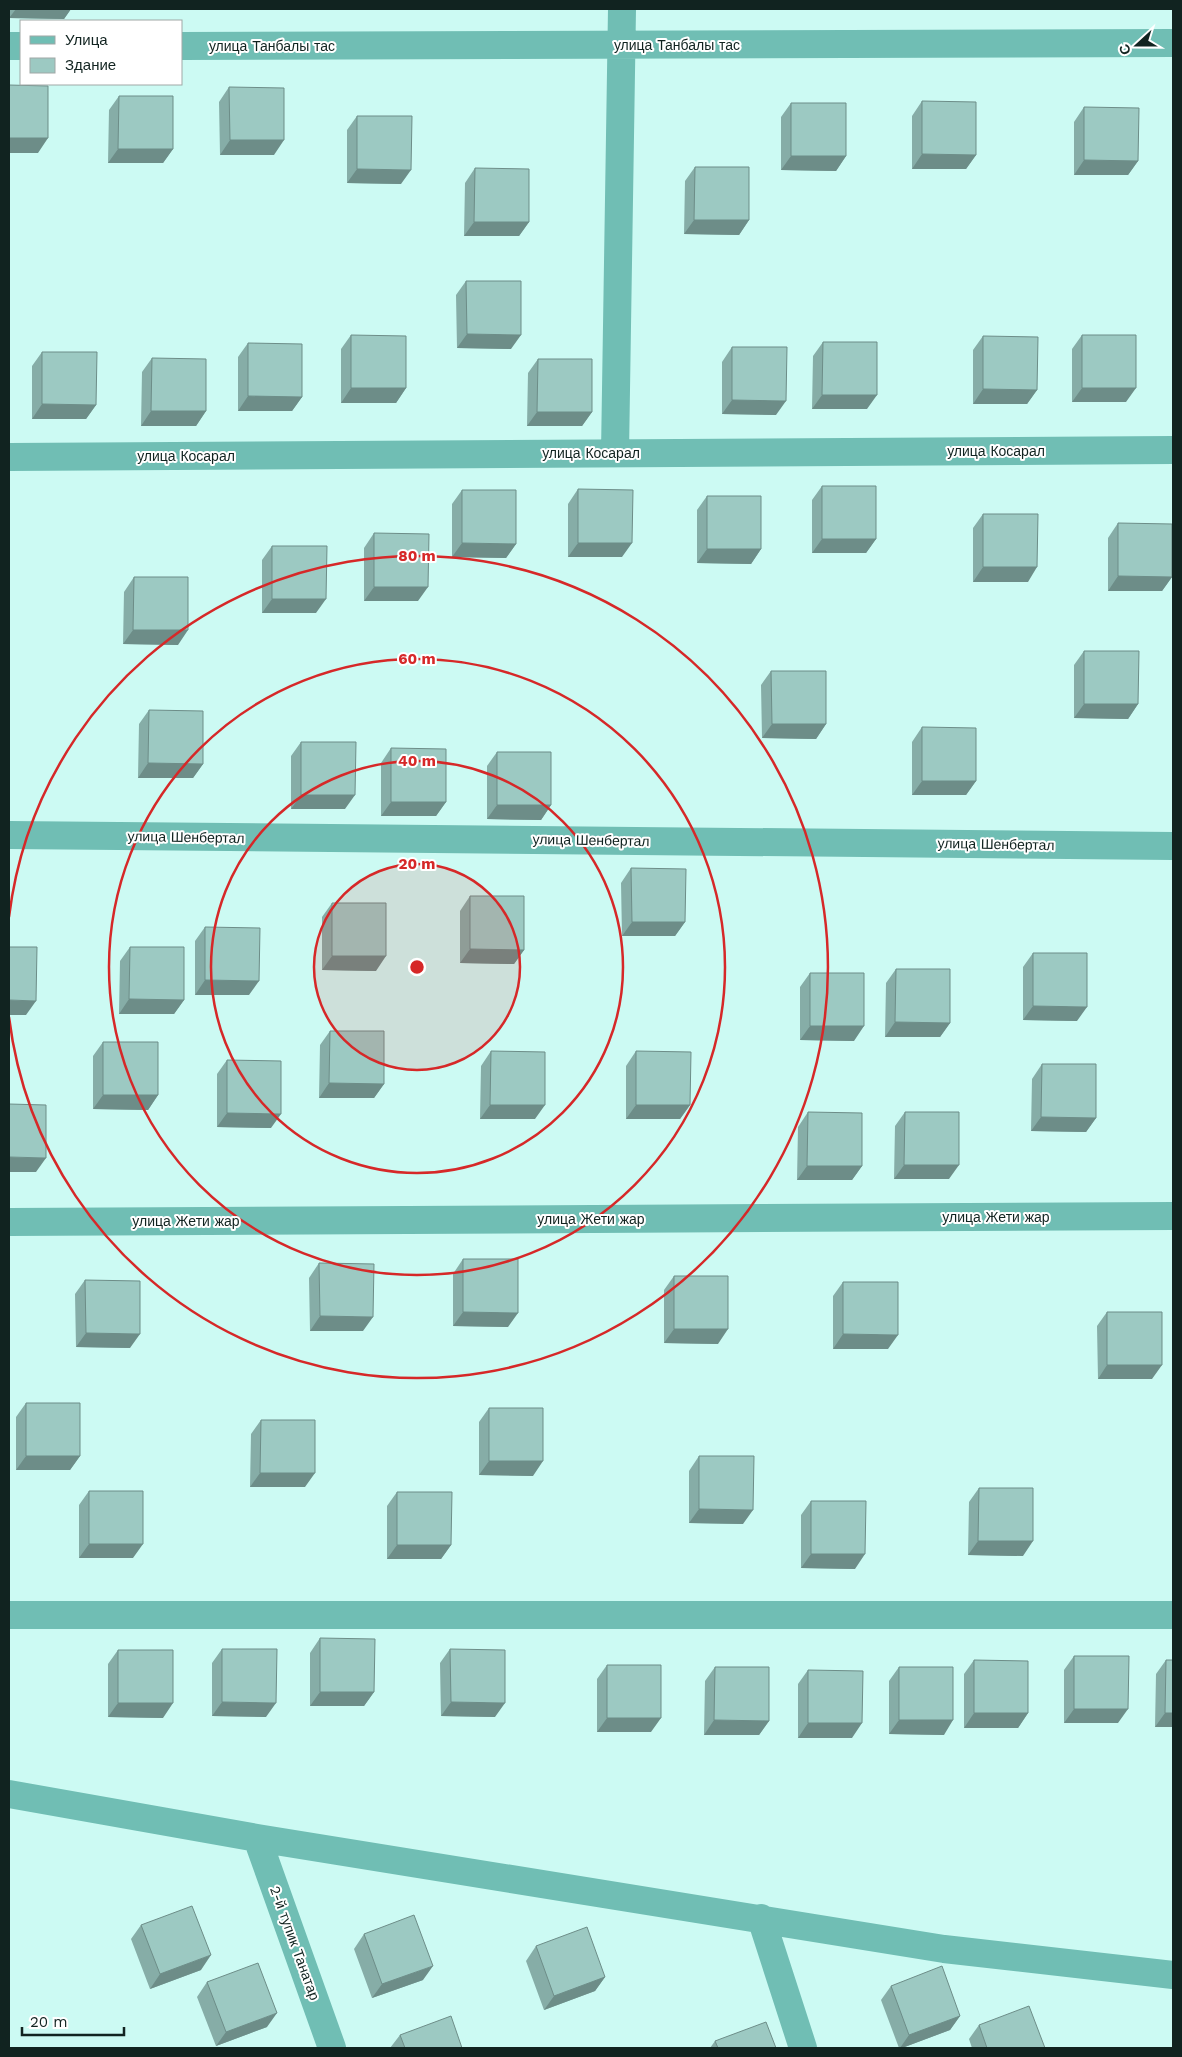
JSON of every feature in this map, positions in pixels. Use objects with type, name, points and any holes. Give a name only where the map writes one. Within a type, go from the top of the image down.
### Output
[{"type":"street","points":[[615,453],[622,9]]},
{"type":"street","name":"улица Танбалы тас","points":[[182,46],[1173,43]]},
{"type":"street","name":"улица Косарал","points":[[9,457],[1173,450]]},
{"type":"street","name":"улица Шенбертал","points":[[9,835],[1173,846]]},
{"type":"street","name":"улица Жети жар","points":[[9,1222],[1173,1216]]},
{"type":"street","points":[[9,1615],[1173,1614]]},
{"type":"street","points":[[9,1794],[257,1838],[944,1949],[1173,1975]]},
{"type":"street","name":"2-й тупик Танатар","points":[[257,1838],[332,2048]]},
{"type":"street","points":[[761,1918],[803,2048]]},
{"type":"building","points":[[9,85],[48,86],[48,138],[9,138]]},
{"type":"building","points":[[229,87],[284,88],[284,140],[230,140]]},
{"type":"building","points":[[119,96],[173,96],[173,149],[118,149]]},
{"type":"building","points":[[922,101],[976,102],[976,155],[922,154]]},
{"type":"building","points":[[791,103],[846,103],[846,156],[791,156]]},
{"type":"building","points":[[1084,107],[1139,108],[1138,161],[1084,160]]},
{"type":"building","points":[[357,116],[412,116],[411,170],[357,169]]},
{"type":"building","points":[[695,167],[749,167],[749,220],[694,220]]},
{"type":"building","points":[[475,168],[529,169],[529,222],[474,222]]},
{"type":"building","points":[[466,281],[521,281],[521,335],[467,334]]},
{"type":"building","points":[[351,335],[406,336],[406,388],[351,388]]},
{"type":"building","points":[[1082,335],[1136,335],[1136,388],[1082,388]]},
{"type":"building","points":[[983,336],[1038,337],[1037,390],[983,389]]},
{"type":"building","points":[[823,342],[877,342],[877,395],[822,395]]},
{"type":"building","points":[[248,343],[302,344],[302,397],[248,396]]},
{"type":"building","points":[[732,347],[787,347],[786,401],[732,400]]},
{"type":"building","points":[[42,352],[97,352],[96,405],[42,404]]},
{"type":"building","points":[[152,358],[206,359],[206,411],[151,411]]},
{"type":"building","points":[[538,359],[592,359],[592,412],[537,412]]},
{"type":"building","points":[[822,486],[876,486],[876,539],[822,539]]},
{"type":"building","points":[[578,489],[633,490],[632,543],[578,543]]},
{"type":"building","points":[[462,490],[516,490],[516,544],[462,543]]},
{"type":"building","points":[[707,496],[761,496],[761,549],[707,549]]},
{"type":"building","points":[[983,514],[1038,514],[1037,567],[983,567]]},
{"type":"building","points":[[1118,523],[1172,524],[1172,577],[1118,576]]},
{"type":"building","points":[[374,533],[429,534],[428,587],[374,587]]},
{"type":"building","points":[[272,546],[327,546],[326,599],[272,599]]},
{"type":"building","points":[[134,577],[188,577],[188,630],[133,630]]},
{"type":"building","points":[[1084,651],[1139,651],[1138,704],[1084,704]]},
{"type":"building","points":[[771,671],[826,671],[826,724],[772,724]]},
{"type":"building","points":[[149,710],[203,711],[203,764],[148,763]]},
{"type":"building","points":[[922,727],[976,728],[976,781],[922,781]]},
{"type":"building","points":[[301,742],[356,742],[355,795],[301,795]]},
{"type":"building","points":[[391,748],[446,749],[446,802],[391,802]]},
{"type":"building","points":[[497,752],[551,752],[551,805],[497,805]]},
{"type":"building","points":[[631,868],[686,869],[685,922],[632,922]]},
{"type":"building","points":[[470,896],[524,896],[524,950],[470,949]]},
{"type":"building","points":[[332,903],[386,903],[386,956],[332,956]]},
{"type":"building","points":[[205,927],[260,928],[259,981],[205,980]]},
{"type":"building","points":[[9,947],[37,947],[36,1001],[9,1000]]},
{"type":"building","points":[[130,947],[184,947],[184,1000],[129,999]]},
{"type":"building","points":[[1033,953],[1087,953],[1087,1007],[1033,1006]]},
{"type":"building","points":[[896,969],[950,969],[950,1023],[895,1022]]},
{"type":"building","points":[[810,973],[864,973],[864,1026],[810,1026]]},
{"type":"building","points":[[330,1031],[384,1031],[384,1084],[329,1083]]},
{"type":"building","points":[[103,1042],[158,1042],[158,1095],[103,1095]]},
{"type":"building","points":[[491,1051],[545,1052],[545,1105],[490,1105]]},
{"type":"building","points":[[636,1051],[691,1052],[690,1105],[636,1105]]},
{"type":"building","points":[[227,1060],[281,1061],[281,1114],[227,1113]]},
{"type":"building","points":[[1042,1064],[1096,1064],[1096,1118],[1041,1117]]},
{"type":"building","points":[[9,1104],[46,1105],[46,1158],[9,1157]]},
{"type":"building","points":[[808,1112],[862,1113],[862,1166],[807,1166]]},
{"type":"building","points":[[905,1112],[959,1112],[959,1165],[904,1165]]},
{"type":"building","points":[[463,1259],[518,1259],[518,1313],[463,1312]]},
{"type":"building","points":[[319,1263],[374,1264],[373,1317],[320,1316]]},
{"type":"building","points":[[674,1276],[728,1276],[728,1329],[674,1329]]},
{"type":"building","points":[[85,1280],[140,1281],[140,1334],[86,1333]]},
{"type":"building","points":[[843,1282],[898,1282],[898,1335],[843,1334]]},
{"type":"building","points":[[1107,1312],[1162,1312],[1162,1365],[1107,1365]]},
{"type":"building","points":[[26,1403],[80,1403],[80,1456],[26,1456]]},
{"type":"building","points":[[489,1408],[543,1408],[543,1461],[489,1461]]},
{"type":"building","points":[[261,1420],[315,1420],[315,1473],[260,1473]]},
{"type":"building","points":[[699,1456],[754,1456],[753,1510],[699,1509]]},
{"type":"building","points":[[979,1488],[1033,1488],[1033,1541],[978,1541]]},
{"type":"building","points":[[89,1491],[143,1491],[143,1544],[89,1544]]},
{"type":"building","points":[[397,1492],[452,1492],[451,1545],[397,1545]]},
{"type":"building","points":[[811,1501],[866,1501],[865,1554],[811,1554]]},
{"type":"building","points":[[320,1638],[375,1639],[374,1692],[320,1692]]},
{"type":"building","points":[[222,1649],[277,1649],[276,1703],[222,1702]]},
{"type":"building","points":[[450,1649],[505,1650],[505,1703],[451,1702]]},
{"type":"building","points":[[118,1650],[173,1650],[173,1703],[118,1703]]},
{"type":"building","points":[[1074,1656],[1129,1656],[1128,1709],[1074,1709]]},
{"type":"building","points":[[974,1660],[1028,1661],[1028,1713],[974,1713]]},
{"type":"building","points":[[1166,1660],[1173,1660],[1173,1713],[1165,1713]]},
{"type":"building","points":[[607,1665],[661,1665],[661,1718],[607,1718]]},
{"type":"building","points":[[715,1667],[769,1667],[769,1721],[714,1720]]},
{"type":"building","points":[[899,1667],[953,1667],[953,1720],[899,1720]]},
{"type":"building","points":[[808,1670],[863,1671],[862,1723],[808,1723]]},
{"type":"building","points":[[192,1906],[211,1955],[160,1974],[141,1925]]},
{"type":"building","points":[[414,1915],[433,1966],[382,1984],[364,1934]]},
{"type":"building","points":[[587,1927],[605,1977],[554,1996],[536,1946]]},
{"type":"building","points":[[258,1963],[277,2013],[226,2032],[207,1982]]},
{"type":"building","points":[[942,1966],[960,2016],[909,2035],[891,1986]]},
{"type":"building","points":[[1029,2006],[1045,2048],[987,2048],[979,2025]]},
{"type":"building","points":[[451,2016],[462,2048],[405,2048],[400,2035]]},
{"type":"building","points":[[766,2022],[776,2048],[718,2048],[715,2041]]}]
